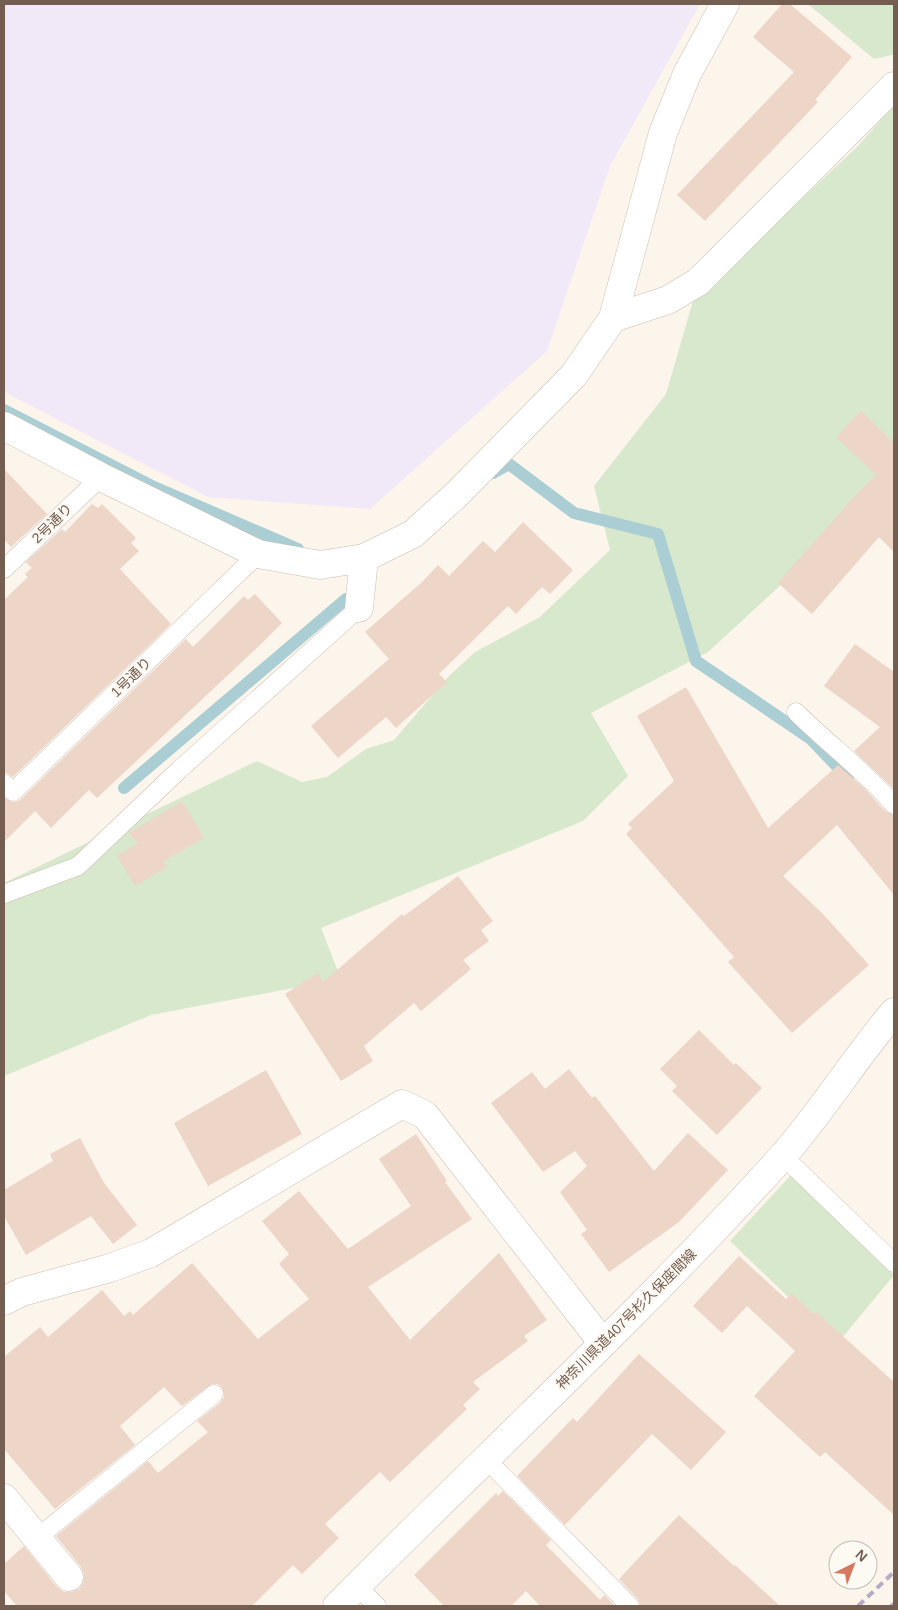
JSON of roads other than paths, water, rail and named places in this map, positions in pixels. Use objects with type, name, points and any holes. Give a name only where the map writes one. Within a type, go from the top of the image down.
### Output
[{"type":"street","points":[[4,426],[101,477],[258,554],[320,565],[364,558],[413,534],[457,494],[574,374],[613,318],[663,133],[687,74],[726,4]]},
{"type":"street","points":[[613,318],[668,300],[698,282],[894,86]]},
{"type":"street","points":[[359,608],[364,558]]},
{"type":"street","name":"神奈川県道407号杉久保座間線","points":[[337,1606],[485,1458],[604,1343],[696,1249],[783,1156],[894,1012]]},
{"type":"street","points":[[4,1301],[22,1292],[110,1268],[151,1253],[402,1104],[425,1115],[604,1343]]},
{"type":"street","points":[[4,1498],[70,1576]]},
{"type":"lane","name":"2号通り","points":[[4,569],[101,477]]},
{"type":"lane","name":"1号通り","points":[[4,783],[12,792],[258,554]]},
{"type":"lane","points":[[4,894],[78,866],[179,770],[359,608]]},
{"type":"lane","points":[[796,712],[881,790],[894,805]]},
{"type":"lane","points":[[783,1156],[894,1262]]},
{"type":"lane","points":[[37,1538],[214,1394]]},
{"type":"lane","points":[[485,1458],[630,1606]]},
{"type":"lane","points":[[357,1586],[377,1606]]},
{"type":"waterway","points":[[4,410],[154,487],[298,549]]},
{"type":"waterway","points":[[493,473],[509,464],[574,513],[658,534],[696,661],[811,739],[848,778]]},
{"type":"waterway","points":[[124,788],[346,599]]},
{"type":"railway","points":[[858,1606],[894,1572]]}]
